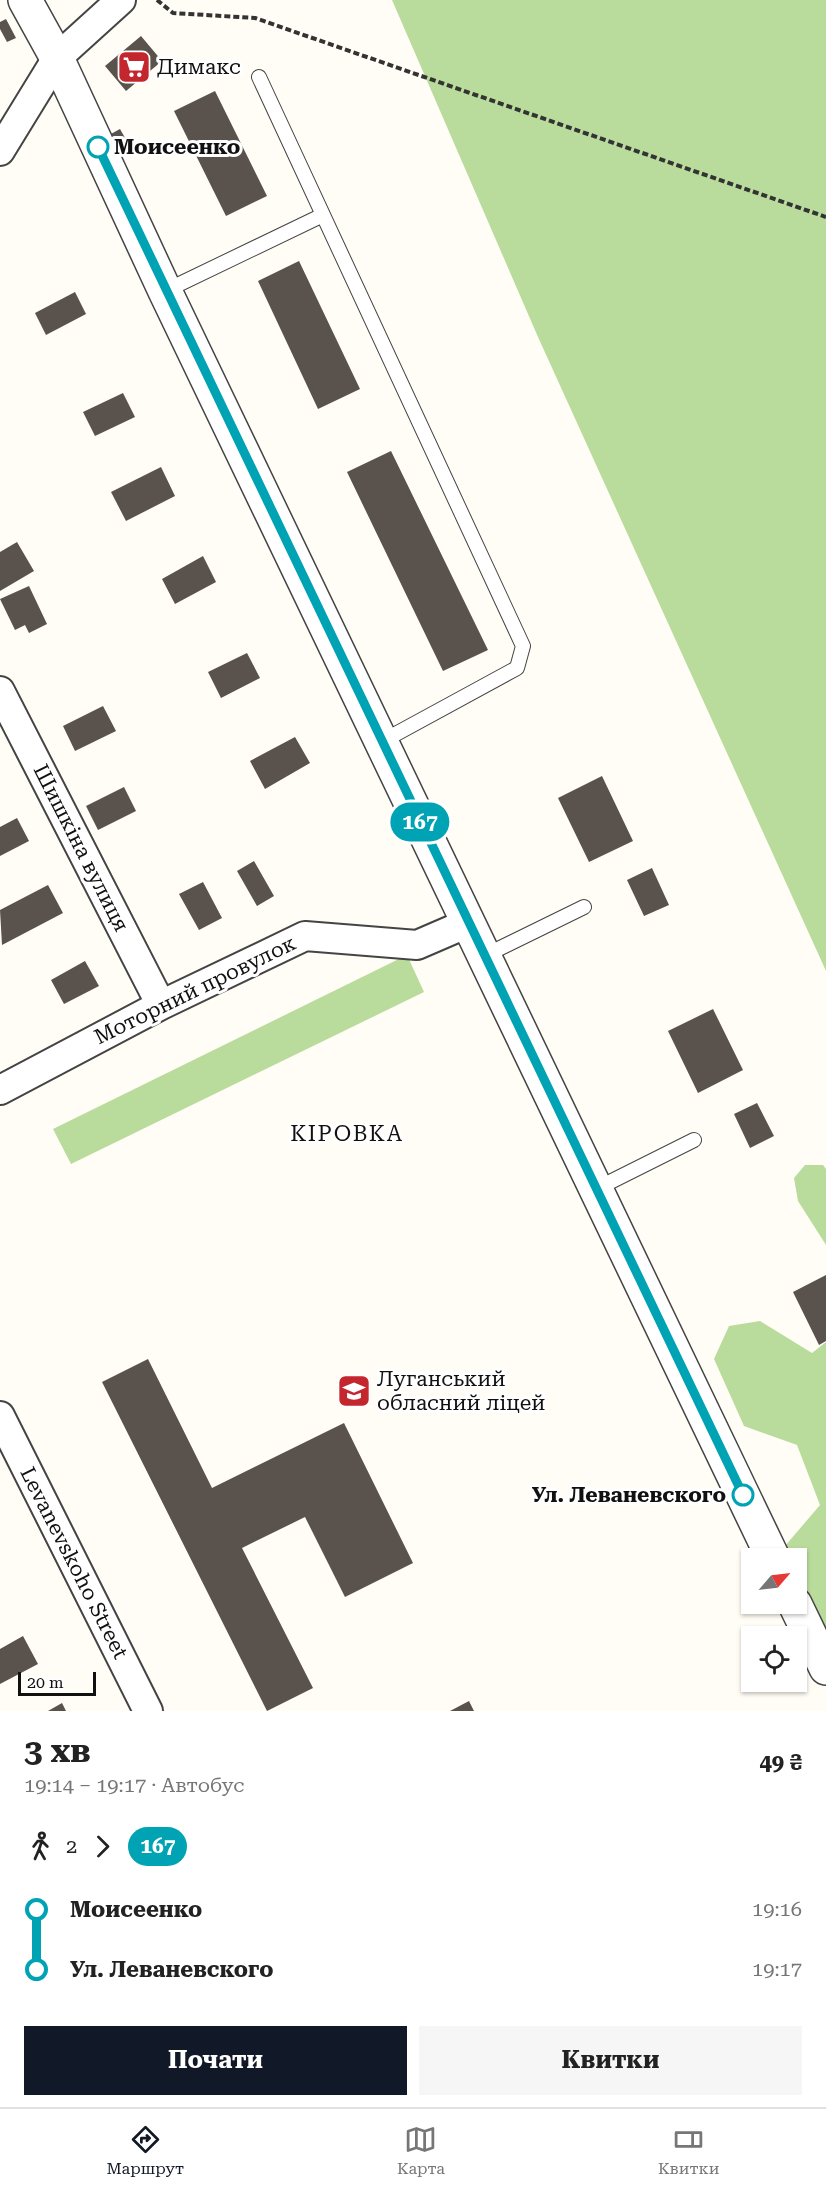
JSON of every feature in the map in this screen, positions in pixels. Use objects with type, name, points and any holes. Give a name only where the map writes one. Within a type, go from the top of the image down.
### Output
[{"type":"street","points":[[25,0],[57,58],[165,291],[768,1548]]},
{"type":"street","points":[[0,151],[57,58],[121,0]]},
{"type":"street","name":"Шишкіна вулиця","points":[[0,691],[161,1005]]},
{"type":"street","name":"Моторний провулок","points":[[0,1090],[161,1005],[305,936],[417,945],[468,923]]},
{"type":"street","name":"Levanevskoho Street","points":[[0,1416],[148,1711]]},
{"type":"street","points":[[800,1614],[826,1668]]},
{"type":"lane","points":[[259,77],[523,646],[518,668],[381,742]]},
{"type":"lane","points":[[165,291],[323,215]]},
{"type":"lane","points":[[484,956],[584,907]]},
{"type":"lane","points":[[596,1189],[694,1140]]},
{"type":"path","points":[[157,0],[173,13],[255,18],[826,217]]},
{"type":"green space","points":[[392,0],[826,0],[826,971],[538,337]]},
{"type":"green space","points":[[407,955],[424,992],[71,1164],[53,1129]]},
{"type":"green space","points":[[805,1165],[823,1165],[826,1169],[826,1245],[798,1201],[794,1178]]},
{"type":"green space","points":[[760,1321],[812,1353],[826,1342],[826,1635],[807,1594],[807,1548],[786,1548],[785,1546],[820,1505],[797,1445],[744,1426],[714,1359],[729,1326]]},
{"type":"building","points":[[6,19],[16,38],[7,42],[0,29],[0,22]]},
{"type":"building","points":[[141,36],[162,61],[126,91],[105,66]]},
{"type":"building","points":[[215,91],[267,196],[226,216],[174,111]]},
{"type":"building","points":[[120,129],[128,143],[117,149],[109,135]]},
{"type":"building","points":[[299,261],[360,389],[318,409],[258,281]]},
{"type":"building","points":[[75,292],[86,314],[46,335],[35,313]]},
{"type":"building","points":[[123,393],[135,417],[95,436],[83,412]]},
{"type":"building","points":[[391,451],[488,650],[443,671],[347,472]]},
{"type":"building","points":[[161,467],[175,496],[126,521],[111,492]]},
{"type":"building","points":[[17,542],[34,571],[0,591],[0,552]]},
{"type":"building","points":[[203,556],[216,582],[175,604],[162,579]]},
{"type":"building","points":[[29,586],[47,624],[29,633],[25,625],[15,630],[0,599]]},
{"type":"building","points":[[247,653],[260,678],[221,698],[208,672]]},
{"type":"building","points":[[103,706],[116,731],[75,751],[63,726]]},
{"type":"building","points":[[295,737],[310,763],[265,789],[250,761]]},
{"type":"building","points":[[602,776],[633,841],[589,862],[558,798]]},
{"type":"building","points":[[124,787],[136,811],[98,830],[86,806]]},
{"type":"building","points":[[17,818],[29,841],[0,856],[0,827]]},
{"type":"building","points":[[254,861],[274,896],[257,906],[237,871]]},
{"type":"building","points":[[652,868],[669,905],[644,916],[627,880]]},
{"type":"building","points":[[203,882],[222,918],[199,930],[179,894]]},
{"type":"building","points":[[48,885],[63,913],[2,945],[0,910]]},
{"type":"building","points":[[85,961],[99,986],[64,1004],[51,980]]},
{"type":"building","points":[[713,1009],[743,1070],[698,1093],[668,1031]]},
{"type":"building","points":[[757,1103],[774,1136],[750,1148],[734,1114]]},
{"type":"building","points":[[826,1275],[826,1341],[819,1345],[793,1292]]},
{"type":"building","points":[[148,1359],[212,1488],[344,1423],[413,1563],[345,1597],[305,1517],[242,1548],[313,1688],[267,1711],[102,1382]]},
{"type":"building","points":[[23,1636],[38,1664],[0,1684],[0,1649]]},
{"type":"building","points":[[469,1701],[474,1711],[450,1711]]},
{"type":"building","points":[[62,1703],[66,1711],[48,1711]]},
{"type":"bus line","name":"167","points":[[98,147],[743,1495]]},
{"type":"place","name":"Димакс","points":[[134,67]]},
{"type":"place","name":"Моисеенко","points":[[98,147]]},
{"type":"place","name":"Луганський обласний ліцей","points":[[354,1391]]},
{"type":"place","name":"Ул. Леваневского","points":[[743,1495]]},
{"type":"district","name":"КІРОВКА","points":[[347,1133]]}]
